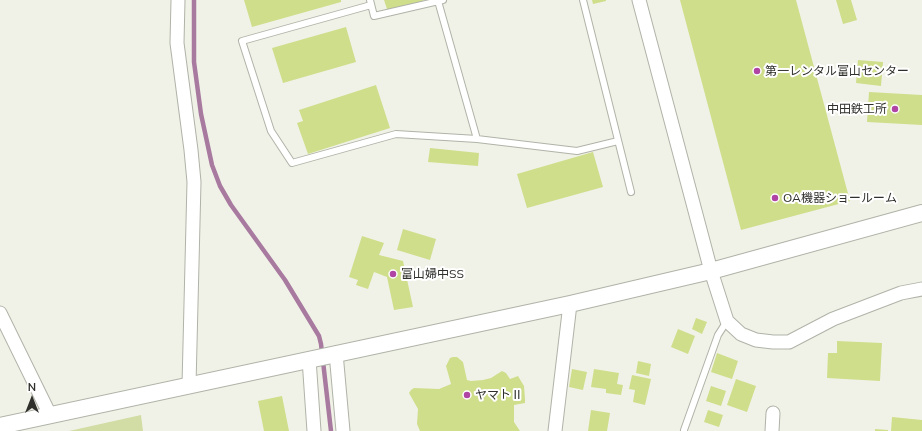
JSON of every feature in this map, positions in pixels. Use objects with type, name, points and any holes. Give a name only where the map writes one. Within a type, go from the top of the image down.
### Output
[{"type":"street","points":[[178,0],[177,43],[192,150],[194,182],[189,385]]},
{"type":"street","points":[[639,0],[711,271],[727,321],[741,334],[756,340],[789,342],[832,319],[901,293],[922,289]]},
{"type":"street","points":[[0,426],[570,304],[711,271],[922,213]]},
{"type":"street","points":[[555,431],[570,304]]},
{"type":"street","points":[[0,313],[50,415]]},
{"type":"street","points":[[336,354],[343,431]]},
{"type":"street","points":[[309,359],[314,431]]},
{"type":"street","points":[[772,431],[773,413]]},
{"type":"lane","points":[[583,0],[631,192]]},
{"type":"lane","points":[[477,139],[441,1],[374,16],[370,2],[242,41],[271,131],[292,163],[396,134],[477,139],[577,151],[618,141]]},
{"type":"lane","points":[[684,430],[718,335],[727,321]]},
{"type":"green space","points":[[141,415],[143,431],[69,431]]},
{"type":"building","points":[[244,0],[341,0],[341,2],[252,27]]},
{"type":"building","points":[[384,0],[425,0],[388,12]]},
{"type":"building","points":[[592,0],[606,0],[606,1],[593,4]]},
{"type":"building","points":[[680,0],[796,0],[850,201],[741,230]]},
{"type":"building","points":[[836,0],[851,0],[857,20],[843,24]]},
{"type":"building","points":[[346,27],[356,62],[283,83],[272,48]]},
{"type":"building","points":[[858,60],[883,62],[881,86],[856,83]]},
{"type":"building","points":[[376,85],[390,128],[308,154],[297,123],[303,121],[299,110]]},
{"type":"building","name":"中田鉄工所","points":[[869,92],[922,95],[922,125],[867,122]]},
{"type":"building","points":[[430,148],[479,153],[478,166],[428,162]]},
{"type":"building","points":[[593,152],[603,187],[527,208],[517,174]]},
{"type":"building","points":[[403,229],[436,239],[430,260],[397,250]]},
{"type":"building","name":"富山婦中SS","points":[[362,236],[384,243],[379,255],[403,261],[413,307],[394,310],[387,277],[374,272],[368,289],[356,285],[358,280],[349,277]]},
{"type":"building","points":[[696,318],[707,322],[702,334],[692,329]]},
{"type":"building","points":[[678,329],[695,336],[688,354],[671,347]]},
{"type":"building","points":[[837,341],[882,343],[880,381],[827,378],[828,353],[837,353]]},
{"type":"building","points":[[717,353],[738,361],[732,379],[711,372]]},
{"type":"building","name":"ヤマトⅡ","points":[[457,357],[463,362],[467,380],[483,380],[491,378],[502,371],[506,373],[510,379],[518,376],[524,386],[525,399],[525,403],[514,405],[514,422],[520,431],[420,431],[417,424],[418,409],[409,393],[414,388],[439,389],[451,384],[446,366],[450,358]]},
{"type":"building","points":[[638,361],[651,364],[649,376],[636,373]]},
{"type":"building","points":[[572,369],[587,372],[583,390],[569,387]]},
{"type":"building","points":[[594,369],[619,373],[617,384],[623,385],[621,395],[606,393],[606,389],[591,387]]},
{"type":"building","points":[[632,375],[651,379],[645,405],[633,402],[635,390],[629,389]]},
{"type":"building","points":[[736,379],[756,386],[747,412],[727,405]]},
{"type":"building","points":[[711,386],[726,391],[721,406],[706,401]]},
{"type":"building","points":[[282,396],[289,431],[264,431],[258,401]]},
{"type":"building","points":[[591,410],[610,413],[607,431],[588,431]]},
{"type":"building","points":[[708,410],[723,415],[719,427],[704,422]]},
{"type":"building","points":[[892,417],[922,420],[922,431],[891,431]]},
{"type":"building","points":[[875,429],[888,430],[888,431],[875,431]]},
{"type":"waterway","points":[[194,0],[194,62],[201,114],[212,165],[220,186],[231,205],[285,280],[319,336],[331,431]]},
{"type":"place","name":"第一レンタル富山センター","points":[[757,71]]},
{"type":"place","name":"中田鉄工所","points":[[895,109]]},
{"type":"place","name":"OA機器ショールーム","points":[[775,198]]},
{"type":"place","name":"富山婦中SS","points":[[393,274]]},
{"type":"place","name":"ヤマトⅡ","points":[[467,395]]}]
